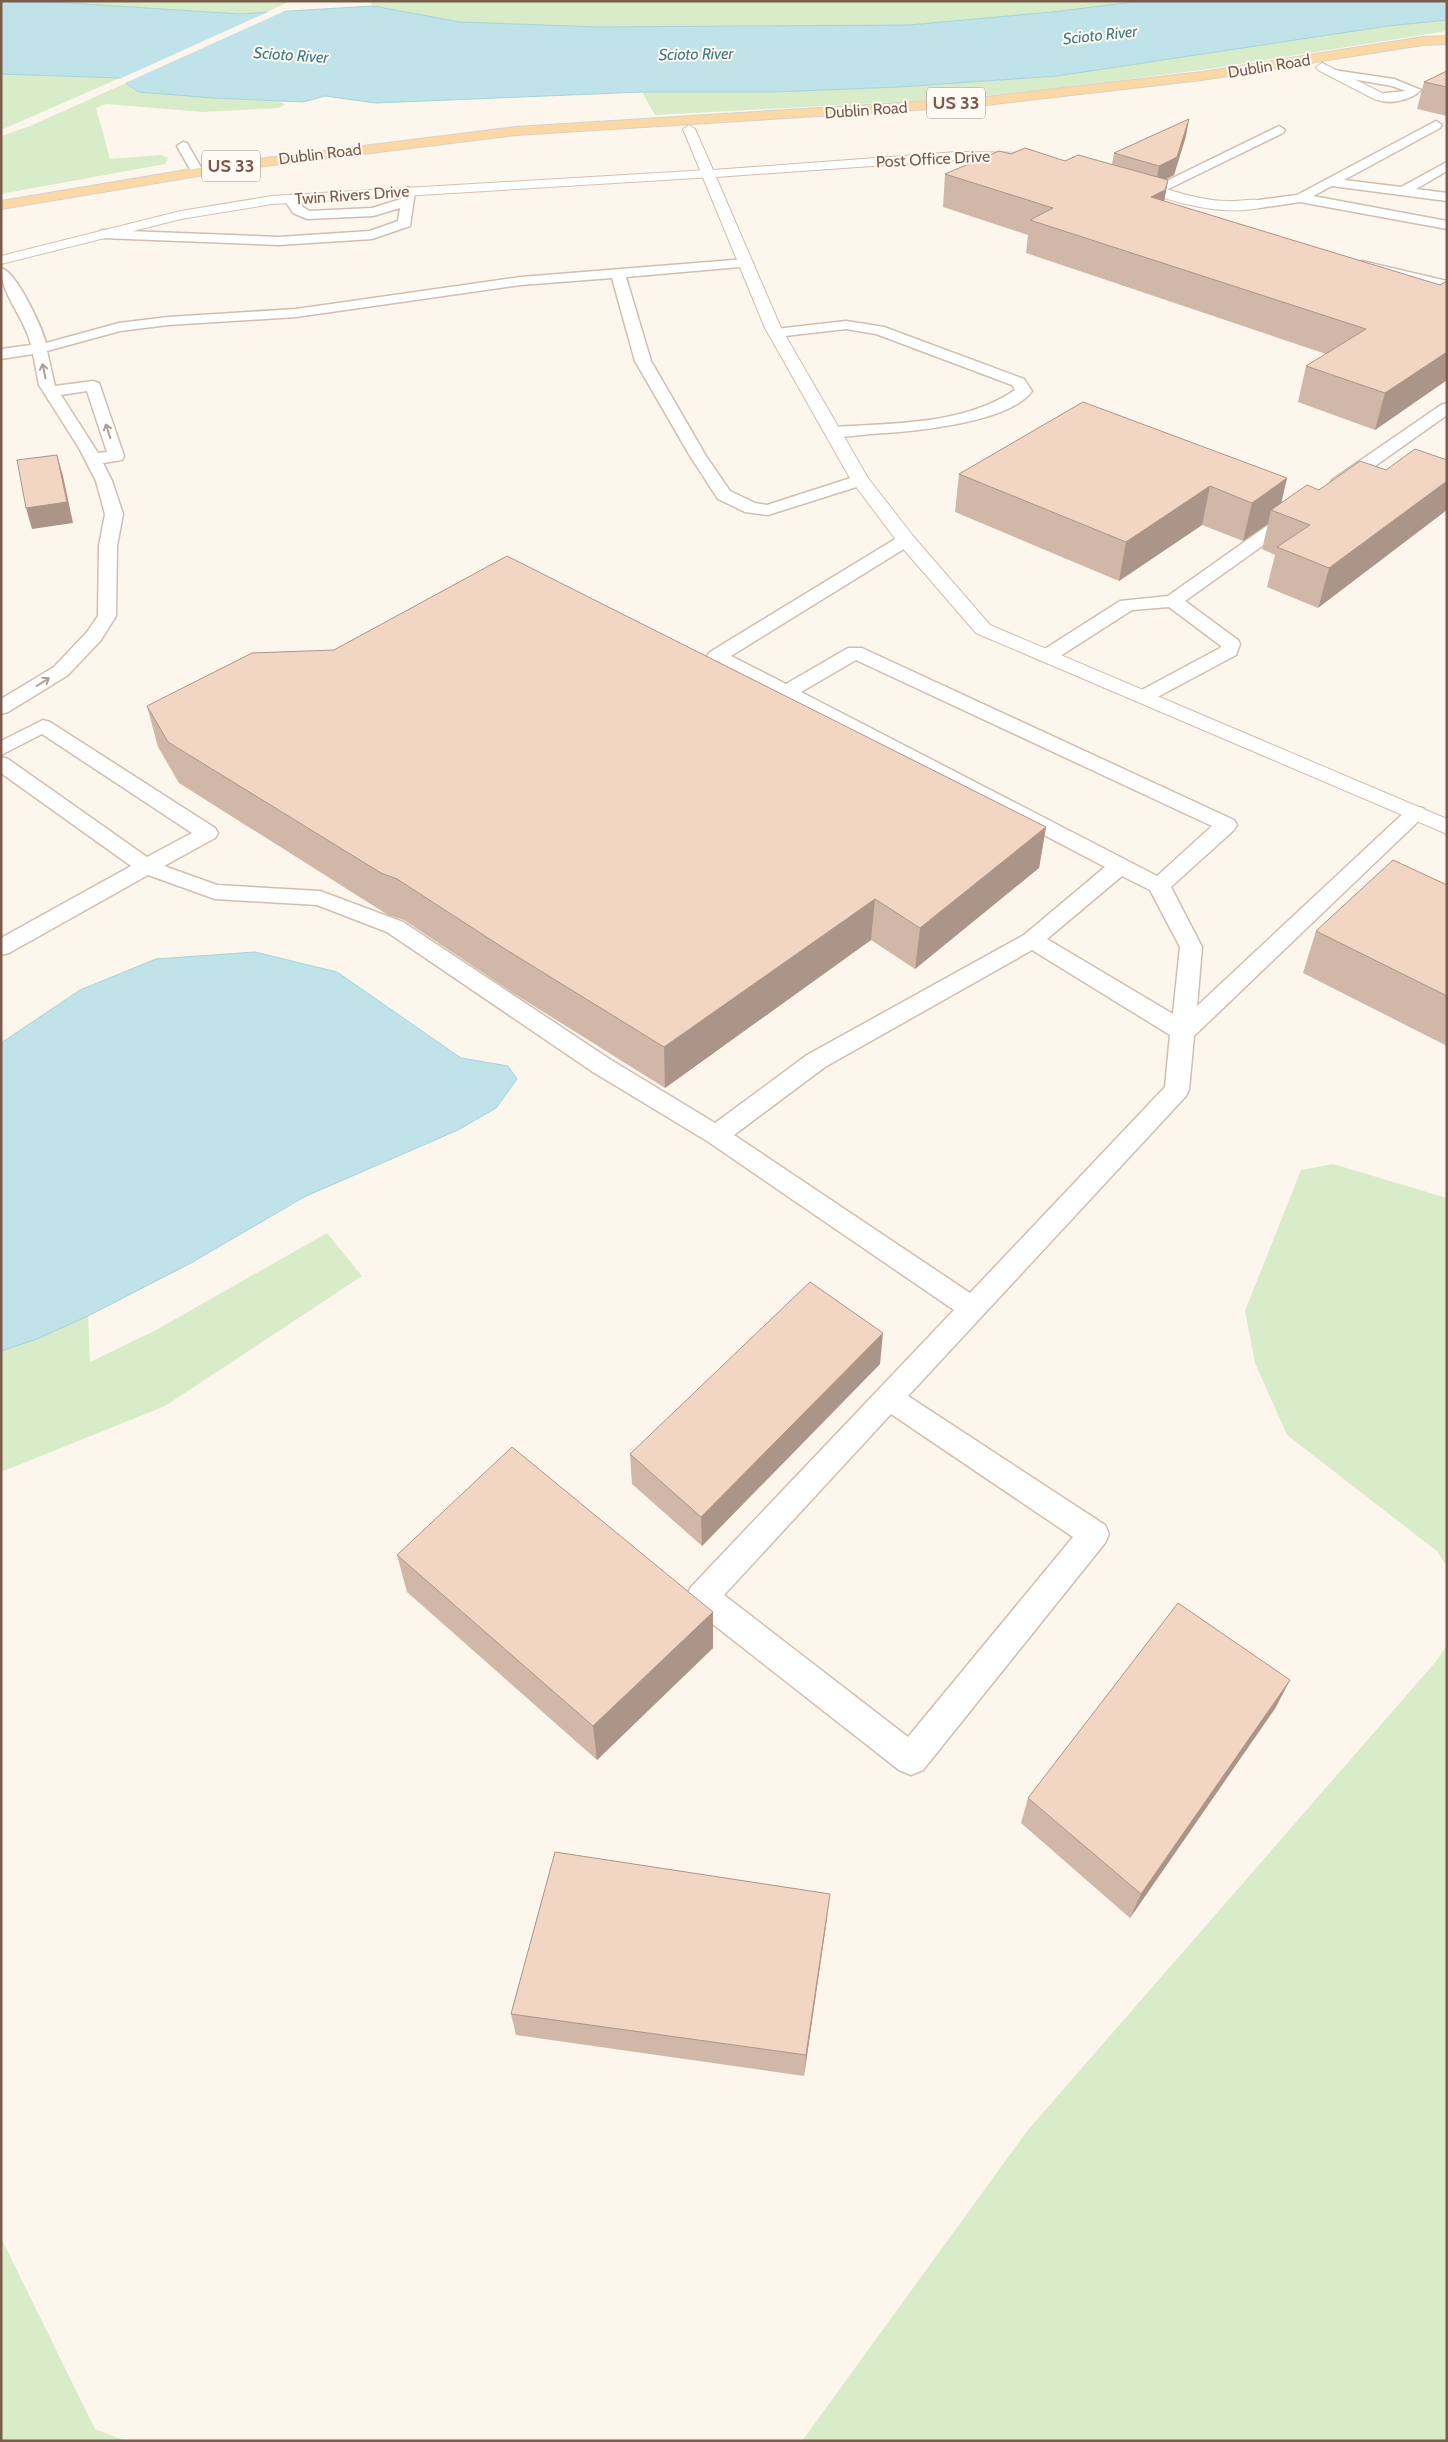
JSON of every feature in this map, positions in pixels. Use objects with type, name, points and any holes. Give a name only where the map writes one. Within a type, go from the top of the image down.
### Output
[{"type":"main road","name":"Dublin Road","points":[[1,205],[197,171],[373,148],[463,140],[516,132],[978,102],[1202,76],[1423,41],[1447,40]]},
{"type":"main road","name":"Dublin Road","points":[[463,140],[517,140],[924,114],[1082,101],[1327,70],[1447,45]]},
{"type":"street","points":[[1327,70],[1380,97]]},
{"type":"street","points":[[689,129],[776,333],[860,480],[906,540],[983,629],[1447,826]]},
{"type":"street","name":"Post Office Drive","points":[[708,174],[948,157],[1042,156]]},
{"type":"street","name":"Twin Rivers Drive","points":[[1,260],[181,215],[291,199],[407,196],[708,174]]},
{"type":"street","points":[[1116,179],[1214,205],[1259,204]]},
{"type":"lane","points":[[1327,70],[1394,83],[1415,90],[1410,94],[1398,97],[1380,97]]},
{"type":"lane","points":[[1380,97],[1405,111]]},
{"type":"lane","points":[[1421,118],[1441,127]]},
{"type":"lane","points":[[1300,198],[1441,127]]},
{"type":"lane","points":[[1153,190],[1278,130]]},
{"type":"lane","points":[[183,146],[197,171]]},
{"type":"lane","points":[[989,156],[1027,167]]},
{"type":"lane","points":[[1403,191],[1447,166]]},
{"type":"lane","points":[[1329,182],[1447,197]]},
{"type":"lane","points":[[102,234],[279,241],[372,235],[405,222],[407,196],[373,212],[307,216],[298,210],[291,199]]},
{"type":"lane","points":[[1259,204],[1300,198],[1447,225]]},
{"type":"lane","points":[[1,354],[39,349],[119,327],[296,313],[522,281],[746,263]]},
{"type":"lane","points":[[1352,263],[1447,285]]},
{"type":"lane","points":[[1,272],[15,291],[39,349],[47,385],[93,459],[104,481],[114,514],[108,546],[107,616],[94,636],[61,671],[1,708]]},
{"type":"lane","points":[[618,273],[643,361],[698,456],[724,495],[751,508],[768,510],[860,480]]},
{"type":"lane","points":[[776,333],[846,324],[879,330],[1018,382],[1024,391],[1012,402],[944,423],[834,432]]},
{"type":"lane","points":[[51,391],[93,386],[116,456],[93,459]]},
{"type":"lane","points":[[1326,493],[1447,408]]},
{"type":"lane","points":[[1047,656],[1127,605],[1173,601],[1310,504]]},
{"type":"lane","points":[[890,1398],[1094,1534],[911,1760],[702,1597],[1177,1090],[1191,947],[1159,886],[717,656],[906,540]]},
{"type":"lane","points":[[1143,697],[1229,651],[1231,644],[1173,601]]},
{"type":"lane","points":[[787,692],[855,652],[1226,825],[1159,886]]},
{"type":"lane","points":[[1,749],[43,726],[207,833],[1,948]]},
{"type":"lane","points":[[1,763],[146,867],[215,892],[320,898],[395,927],[602,1066],[716,1135],[973,1309]]},
{"type":"lane","points":[[1184,1032],[1416,813]]},
{"type":"lane","points":[[716,1135],[816,1061],[1032,940],[1120,866]]},
{"type":"lane","points":[[1032,940],[1184,1032]]},
{"type":"green space","points":[[38,1],[290,1],[265,13],[240,14]]},
{"type":"green space","points":[[369,1],[1142,1],[1052,12],[909,25],[599,27],[460,22],[373,6]]},
{"type":"green space","points":[[1447,20],[1447,31],[1202,70],[952,99],[655,115],[642,92],[773,92],[899,87],[1057,76],[1388,26]]},
{"type":"green space","points":[[1,74],[120,78],[1,130]]},
{"type":"green space","points":[[126,83],[138,92],[280,101],[285,105],[278,108],[202,112],[106,104],[96,108],[110,159],[161,155],[168,158],[165,164],[1,194],[1,136],[30,126]]},
{"type":"green space","points":[[1333,1164],[1447,1198],[1447,1567],[1438,1552],[1287,1435],[1255,1363],[1245,1311],[1301,1170]]},
{"type":"green space","points":[[327,1233],[362,1276],[165,1406],[1,1472],[1,1351],[37,1339],[88,1316],[90,1362],[156,1330]]},
{"type":"green space","points":[[1447,1644],[1447,2441],[802,2441],[1027,2131],[1438,1659]]},
{"type":"green space","points":[[1,2238],[95,2429],[126,2441],[1,2441]]},
{"type":"water","name":"Scioto River","points":[[1,1],[38,1],[240,14],[373,6],[460,22],[599,27],[909,25],[1052,12],[1142,1],[1447,1],[1447,20],[1388,26],[1057,76],[899,87],[773,92],[642,92],[376,103],[325,96],[303,102],[214,98],[138,92],[120,78],[1,74]]},
{"type":"water","points":[[255,952],[337,972],[461,1058],[508,1066],[517,1079],[496,1108],[458,1130],[304,1197],[191,1263],[88,1316],[37,1339],[1,1351],[1,1043],[80,990],[156,959]]},
{"type":"pier","points":[[272,10],[287,10],[123,84],[115,81]]},
{"type":"building","points":[[1447,71],[1447,87],[1424,82]]},
{"type":"building","points":[[1189,119],[1177,157],[1159,166],[1114,153]]},
{"type":"building","points":[[1025,148],[1065,161],[1078,155],[1168,180],[1165,190],[1151,197],[1440,285],[1447,281],[1447,352],[1385,393],[1306,366],[1366,329],[1030,220],[1053,208],[945,174],[999,151],[1011,154]]},
{"type":"building","points":[[1083,402],[1287,478],[1252,503],[1210,486],[1126,542],[959,474]]},
{"type":"building","points":[[1415,449],[1447,460],[1447,481],[1329,568],[1277,547],[1310,525],[1271,510],[1307,485],[1319,490],[1360,461],[1386,470]]},
{"type":"building","points":[[57,455],[67,502],[26,508],[17,460]]},
{"type":"building","points":[[507,556],[1046,827],[920,928],[875,899],[664,1047],[505,949],[397,879],[381,873],[168,742],[147,706],[252,653],[334,650]]},
{"type":"building","points":[[1393,860],[1447,885],[1447,996],[1316,931]]},
{"type":"building","points":[[810,1282],[883,1333],[701,1517],[630,1454]]},
{"type":"building","points":[[512,1447],[713,1612],[593,1726],[397,1555]]},
{"type":"building","points":[[1178,1603],[1290,1680],[1141,1894],[1028,1798]]},
{"type":"building","points":[[555,1852],[830,1894],[806,2055],[511,2014]]}]
